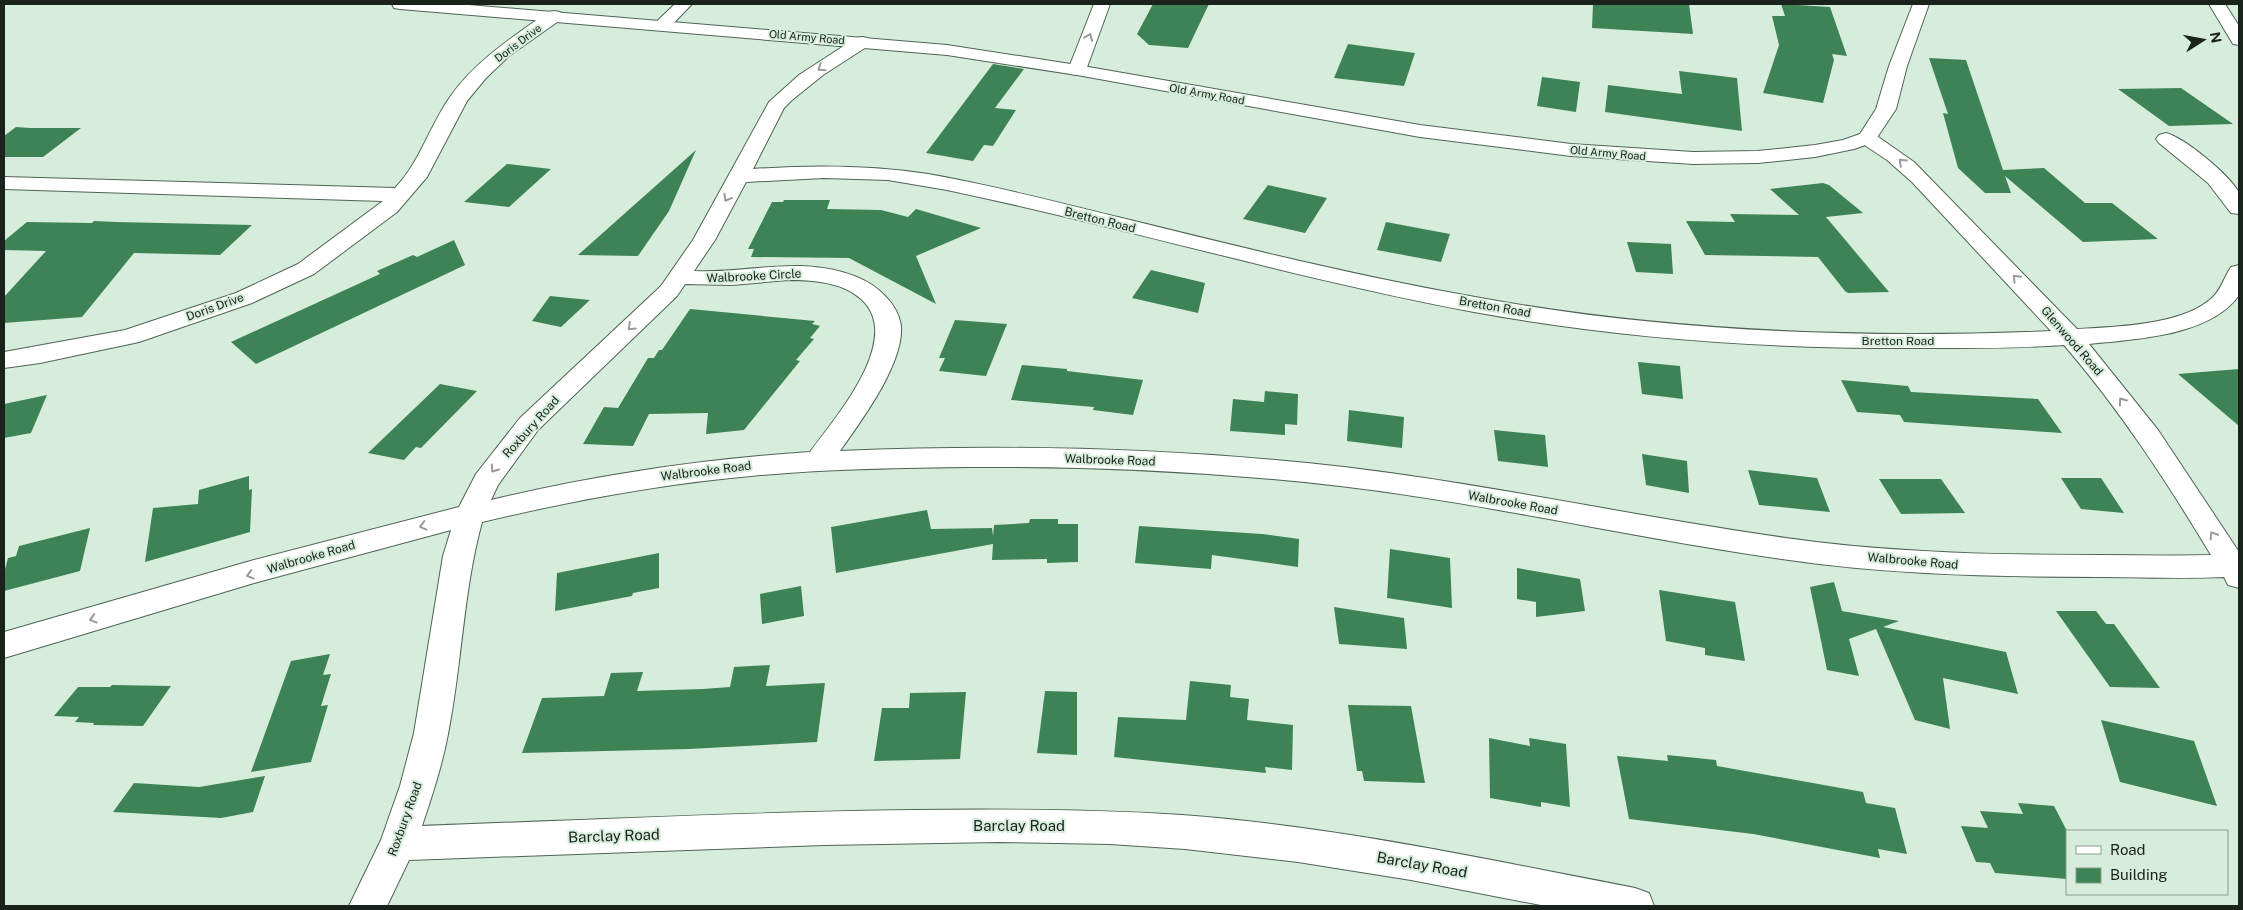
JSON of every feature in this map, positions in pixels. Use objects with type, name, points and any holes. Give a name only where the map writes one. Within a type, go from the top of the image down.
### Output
[{"type":"street","name":"Old Army Road","points":[[400,4],[974,53],[1420,131],[1531,146],[1613,154],[1693,158],[1758,157],[1815,151],[1847,145],[1867,138]]},
{"type":"street","points":[[662,25],[684,4]]},
{"type":"street","points":[[1077,70],[1102,4]]},
{"type":"street","points":[[1867,138],[1886,108],[1898,66],[1921,4]]},
{"type":"street","points":[[2217,4],[2239,40]]},
{"type":"street","name":"Doris Drive","points":[[4,360],[40,355],[130,337],[244,298],[306,269],[389,207],[417,177],[458,99],[479,74],[503,52],[554,16]]},
{"type":"street","name":"Roxbury Road","points":[[368,906],[398,844],[418,786],[431,733],[458,556],[470,514],[486,481],[529,424],[669,291],[680,277],[693,258],[776,106],[804,79],[862,42]]},
{"type":"street","name":"Glenwood Road","points":[[1867,138],[1898,158],[2014,276],[2070,337],[2114,391],[2153,444],[2237,569]]},
{"type":"street","points":[[2166,139],[2210,172],[2226,189],[2239,208]]},
{"type":"street","name":"Bretton Road","points":[[739,176],[832,170],[920,178],[974,189],[1320,272],[1500,308],[1644,329],[1782,339],[1941,341],[2070,337],[2159,326],[2203,315],[2217,307],[2230,294],[2239,272]]},
{"type":"street","points":[[4,184],[400,195]]},
{"type":"street","name":"Walbrooke Circle","points":[[680,277],[728,278],[787,273],[814,274],[855,284],[879,300],[885,310],[889,323],[883,358],[875,378],[818,461]]},
{"type":"street","name":"Walbrooke Road","points":[[4,645],[347,547],[470,514],[670,475],[759,465],[818,461],[1002,458],[1174,462],[1255,468],[1428,488],[1736,541],[1878,559],[1961,566],[2237,569]]},
{"type":"street","name":"Barclay Road","points":[[398,844],[820,828],[973,826],[1083,827],[1143,830],[1268,841],[1335,850],[1393,859],[1635,906]]},
{"type":"building","points":[[1153,4],[1209,4],[1188,48],[1149,45],[1137,34]]},
{"type":"building","points":[[1593,4],[1689,4],[1693,34],[1592,28]]},
{"type":"building","points":[[1781,4],[1830,7],[1847,56],[1832,54],[1834,60],[1823,103],[1763,93],[1779,45],[1772,16],[1785,16]]},
{"type":"building","points":[[1348,44],[1415,53],[1404,86],[1334,78]]},
{"type":"building","points":[[1929,58],[1966,60],[2003,170],[2044,168],[2085,203],[2112,203],[2158,239],[2083,242],[2005,176],[2011,193],[1985,193],[1958,168],[1943,113],[1948,114]]},
{"type":"building","points":[[993,64],[1024,69],[995,108],[1016,110],[993,146],[984,145],[973,161],[926,153]]},
{"type":"building","points":[[1679,71],[1737,78],[1742,131],[1605,112],[1608,85],[1682,94]]},
{"type":"building","points":[[1542,77],[1580,82],[1576,112],[1537,106]]},
{"type":"building","points":[[2181,88],[2233,124],[2169,126],[2118,89]]},
{"type":"building","points":[[16,127],[81,128],[43,157],[4,157],[4,136]]},
{"type":"building","points":[[696,150],[669,211],[638,256],[578,255]]},
{"type":"building","points":[[507,164],[551,169],[509,207],[464,202]]},
{"type":"building","points":[[1823,183],[1829,185],[1863,213],[1826,217],[1889,292],[1848,293],[1818,257],[1705,255],[1686,221],[1735,222],[1730,214],[1799,215],[1770,189]]},
{"type":"building","points":[[1268,185],[1327,198],[1305,233],[1243,219]]},
{"type":"building","points":[[784,200],[830,200],[827,209],[881,210],[908,217],[916,209],[981,228],[916,256],[936,304],[849,258],[751,257],[754,249],[748,249],[772,202],[783,202]]},
{"type":"building","points":[[94,221],[252,225],[220,255],[134,253],[82,317],[4,323],[4,297],[46,251],[4,250],[4,241],[27,222],[92,223]]},
{"type":"building","points":[[1386,222],[1450,234],[1441,262],[1377,250]]},
{"type":"building","points":[[454,240],[465,265],[256,364],[231,342],[380,274],[377,271],[413,255],[417,257]]},
{"type":"building","points":[[1627,242],[1671,244],[1673,274],[1636,272]]},
{"type":"building","points":[[1151,270],[1205,283],[1198,313],[1132,298]]},
{"type":"building","points":[[550,296],[590,300],[561,327],[532,321]]},
{"type":"building","points":[[690,309],[815,321],[812,324],[820,326],[810,338],[814,339],[796,360],[800,361],[744,430],[706,434],[708,413],[649,414],[633,446],[583,444],[604,407],[618,408],[648,358],[654,358],[659,350],[662,350]]},
{"type":"building","points":[[955,320],[1007,324],[986,376],[939,371],[945,358],[939,358]]},
{"type":"building","points":[[1638,362],[1680,366],[1683,399],[1642,394]]},
{"type":"building","points":[[1022,365],[1067,369],[1067,371],[1143,380],[1133,415],[1093,410],[1094,407],[1011,400]]},
{"type":"building","points":[[2239,369],[2239,426],[2178,374]]},
{"type":"building","points":[[1841,380],[1908,386],[1911,392],[2038,399],[2062,433],[1904,422],[1900,415],[1857,412]]},
{"type":"building","points":[[440,384],[477,391],[421,448],[416,447],[404,460],[368,453]]},
{"type":"building","points":[[1265,391],[1298,394],[1297,425],[1285,424],[1285,435],[1230,431],[1233,399],[1264,402]]},
{"type":"building","points":[[47,395],[31,433],[4,438],[4,404]]},
{"type":"building","points":[[1349,410],[1404,417],[1402,448],[1347,441]]},
{"type":"building","points":[[1494,430],[1545,435],[1548,467],[1498,461]]},
{"type":"building","points":[[1642,454],[1687,461],[1689,493],[1646,485]]},
{"type":"building","points":[[1748,470],[1817,478],[1830,512],[1759,505]]},
{"type":"building","points":[[249,476],[249,490],[252,489],[250,532],[145,562],[153,508],[198,504],[199,490]]},
{"type":"building","points":[[2061,478],[2101,478],[2124,513],[2081,509]]},
{"type":"building","points":[[1879,479],[1941,479],[1965,513],[1901,514]]},
{"type":"building","points":[[927,510],[931,529],[992,528],[993,536],[994,525],[1029,523],[1030,519],[1058,519],[1058,524],[1078,524],[1078,562],[1047,563],[1047,559],[992,560],[993,544],[836,573],[831,527]]},
{"type":"building","points":[[1139,526],[1262,534],[1299,539],[1298,567],[1212,555],[1211,569],[1135,563]]},
{"type":"building","points":[[90,528],[80,571],[4,591],[4,573],[8,558],[16,556],[19,546]]},
{"type":"building","points":[[1390,549],[1450,558],[1452,608],[1387,598]]},
{"type":"building","points":[[659,553],[659,588],[633,593],[632,596],[555,611],[557,573]]},
{"type":"building","points":[[1517,568],[1580,579],[1585,611],[1536,617],[1536,602],[1517,599]]},
{"type":"building","points":[[1834,582],[1842,611],[1899,621],[1883,627],[2006,652],[2018,694],[1943,678],[1950,729],[1915,720],[1876,629],[1849,639],[1859,676],[1827,670],[1810,587]]},
{"type":"building","points":[[801,586],[804,616],[762,624],[760,594]]},
{"type":"building","points":[[1659,590],[1735,602],[1745,661],[1705,655],[1705,648],[1666,641]]},
{"type":"building","points":[[1334,607],[1404,618],[1407,649],[1339,644]]},
{"type":"building","points":[[2056,611],[2096,611],[2106,624],[2114,624],[2160,688],[2110,687]]},
{"type":"building","points":[[330,654],[323,675],[331,674],[321,706],[328,705],[311,762],[251,772],[291,661]]},
{"type":"building","points":[[770,665],[766,686],[825,683],[817,742],[689,749],[522,753],[542,698],[604,696],[611,673],[643,672],[637,691],[703,689],[730,687],[734,667]]},
{"type":"building","points":[[1190,681],[1231,685],[1230,697],[1249,699],[1247,720],[1293,725],[1292,770],[1265,767],[1266,773],[1114,757],[1118,717],[1186,720]]},
{"type":"building","points":[[112,685],[171,686],[143,726],[93,725],[94,723],[75,722],[79,717],[54,716],[78,687],[110,687]]},
{"type":"building","points":[[1045,691],[1077,692],[1077,755],[1037,753]]},
{"type":"building","points":[[966,692],[960,759],[874,761],[882,708],[909,708],[910,693]]},
{"type":"building","points":[[1348,705],[1411,706],[1425,783],[1364,781],[1362,771],[1357,771]]},
{"type":"building","points":[[2101,720],[2194,741],[2217,806],[2120,782]]},
{"type":"building","points":[[1489,738],[1530,746],[1529,738],[1566,744],[1570,807],[1541,802],[1541,807],[1490,798]]},
{"type":"building","points":[[1667,755],[1716,760],[1717,766],[1863,792],[1866,803],[1895,808],[1907,854],[1878,849],[1880,858],[1753,834],[1629,819],[1617,756],[1668,761]]},
{"type":"building","points":[[265,776],[253,812],[221,818],[113,812],[134,783],[199,787]]},
{"type":"building","points":[[2018,803],[2054,806],[2066,830],[2066,879],[1995,873],[1990,863],[1976,862],[1961,826],[1988,828],[1980,811],[2023,814]]}]
